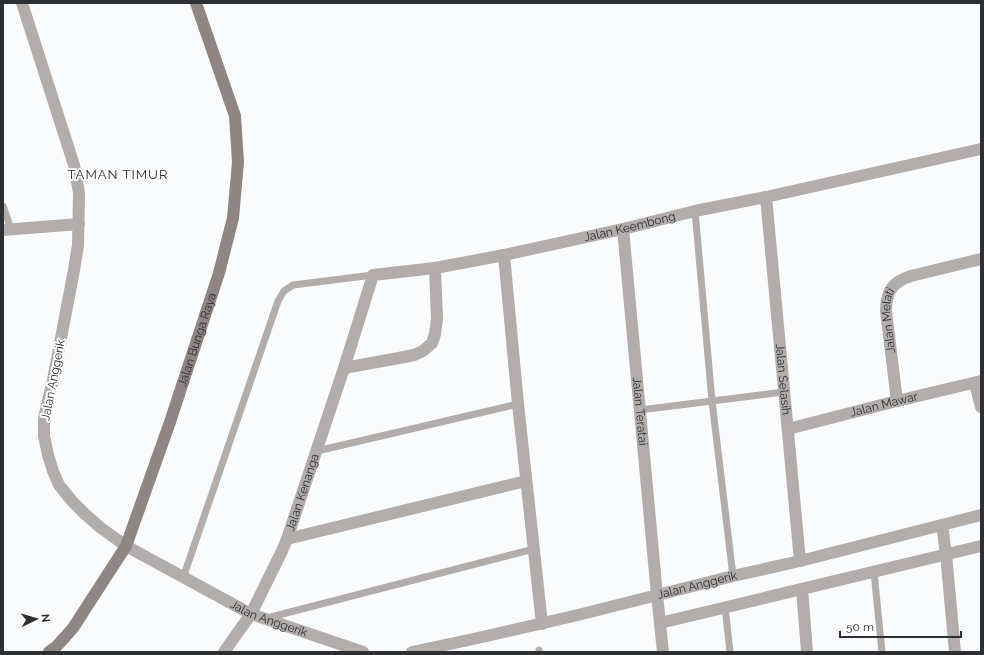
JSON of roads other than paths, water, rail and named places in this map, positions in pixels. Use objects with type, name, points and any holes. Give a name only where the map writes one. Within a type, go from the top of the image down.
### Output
[{"type":"street","name":"Jalan Anggerik","points":[[22,3],[74,165],[79,193],[78,245],[53,380],[44,418],[44,436],[48,455],[59,485],[72,501],[101,528],[126,546],[184,578],[251,614],[363,652]]},
{"type":"street","name":"Jalan Bunga Raya","points":[[49,652],[56,647],[73,628],[126,546],[170,422],[212,295],[233,218],[238,162],[235,116],[196,3]]},
{"type":"street","name":"Jalan Keembong","points":[[373,275],[435,268],[504,255],[623,229],[695,211],[766,197],[981,149]]},
{"type":"street","name":"Jalan Selasih","points":[[766,197],[800,561]]},
{"type":"street","points":[[7,230],[79,224]]},
{"type":"street","name":"Jalan Teratai","points":[[623,229],[663,652]]},
{"type":"street","points":[[504,255],[518,404],[542,624]]},
{"type":"street","name":"Jalan Melati","points":[[897,401],[886,311],[888,293],[894,285],[902,279],[981,259]]},
{"type":"street","points":[[373,275],[344,368],[414,354],[423,351],[432,343],[437,319],[435,268]]},
{"type":"street","name":"Jalan Kenanga","points":[[224,652],[251,614],[282,551],[344,368]]},
{"type":"street","points":[[978,382],[981,407]]},
{"type":"street","name":"Jalan Mawar","points":[[788,429],[978,382]]},
{"type":"street","points":[[287,539],[526,481]]},
{"type":"street","name":"Jalan Anggerik","points":[[412,652],[542,624],[981,515]]},
{"type":"street","points":[[942,525],[955,652]]},
{"type":"street","points":[[660,623],[981,546]]},
{"type":"street","points":[[802,589],[807,652]]},
{"type":"lane","points":[[3,206],[7,230]]},
{"type":"lane","points":[[695,211],[712,401],[733,576]]},
{"type":"lane","points":[[184,578],[278,301],[284,290],[293,285],[373,275]]},
{"type":"lane","points":[[640,410],[784,392]]},
{"type":"lane","points":[[317,451],[518,404]]},
{"type":"lane","points":[[265,618],[534,549]]},
{"type":"lane","points":[[874,572],[882,652]]},
{"type":"lane","points":[[725,607],[730,652]]},
{"type":"district","name":"TAMAN TIMUR","points":[[118,174]]}]
